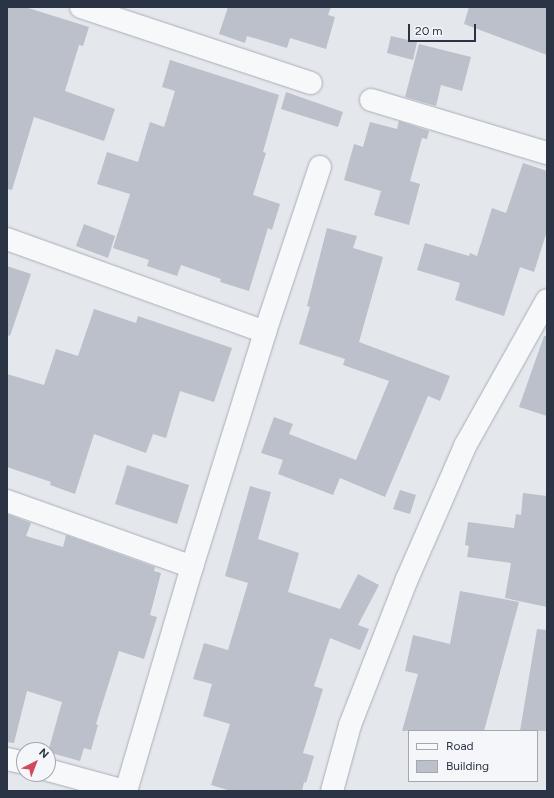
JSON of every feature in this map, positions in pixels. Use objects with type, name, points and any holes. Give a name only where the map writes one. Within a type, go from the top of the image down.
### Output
[{"type":"street","points":[[81,7],[311,83]]},
{"type":"street","points":[[371,100],[547,153]]},
{"type":"street","points":[[56,772],[125,791],[192,567],[265,332],[320,167]]},
{"type":"street","points":[[7,239],[265,332]]},
{"type":"street","points":[[332,791],[350,725],[408,579],[465,446],[544,312]]},
{"type":"street","points":[[7,501],[192,567]]},
{"type":"building","points":[[7,7],[25,7],[89,27],[83,46],[79,45],[65,91],[115,109],[104,141],[34,117],[12,190],[7,189]]},
{"type":"building","points":[[228,7],[331,7],[328,15],[335,17],[326,49],[290,38],[287,48],[247,36],[245,43],[219,34]]},
{"type":"building","points":[[469,7],[547,7],[547,55],[464,24]]},
{"type":"building","points":[[391,36],[417,42],[413,60],[387,53]]},
{"type":"building","points":[[419,44],[471,57],[462,91],[441,85],[436,106],[405,97]]},
{"type":"building","points":[[170,60],[279,95],[263,152],[266,153],[253,195],[280,204],[272,230],[268,228],[249,291],[220,282],[221,279],[181,265],[177,276],[147,266],[149,260],[113,248],[130,194],[97,184],[107,152],[138,162],[150,122],[164,127],[175,91],[162,87]]},
{"type":"building","points":[[286,92],[343,112],[338,127],[281,109]]},
{"type":"building","points":[[399,121],[429,131],[427,139],[422,138],[410,181],[420,184],[409,225],[374,215],[381,191],[344,180],[354,144],[363,147],[370,122],[397,129]]},
{"type":"building","points":[[523,163],[547,171],[547,231],[534,272],[520,267],[504,316],[455,300],[460,283],[417,270],[425,243],[469,256],[470,253],[477,256],[492,208],[506,213]]},
{"type":"building","points":[[84,224],[115,236],[108,258],[76,246]]},
{"type":"building","points":[[327,228],[357,236],[353,248],[383,257],[359,342],[450,376],[440,401],[428,396],[385,497],[340,478],[333,495],[278,474],[283,460],[261,453],[274,417],[293,424],[289,434],[356,460],[389,381],[343,365],[345,359],[299,344],[310,307],[307,306]]},
{"type":"building","points":[[7,266],[31,274],[10,336],[7,335]]},
{"type":"building","points":[[94,309],[136,323],[138,316],[232,348],[214,402],[180,391],[166,438],[153,434],[146,453],[94,434],[75,494],[50,485],[51,482],[7,467],[7,374],[44,385],[56,349],[78,356]]},
{"type":"building","points":[[544,336],[547,336],[547,416],[519,407]]},
{"type":"building","points":[[127,465],[189,485],[177,524],[115,504]]},
{"type":"building","points":[[250,486],[271,492],[258,539],[299,553],[288,592],[340,609],[358,574],[379,585],[358,625],[369,629],[360,650],[330,638],[314,686],[323,689],[303,753],[314,756],[302,791],[231,791],[211,785],[230,724],[203,716],[212,684],[193,679],[204,643],[228,650],[248,583],[225,576]]},
{"type":"building","points":[[400,490],[416,495],[410,514],[393,509]]},
{"type":"building","points":[[523,493],[547,496],[547,607],[505,598],[511,563],[467,557],[469,546],[465,545],[468,522],[514,528],[516,514],[521,515]]},
{"type":"building","points":[[7,514],[31,523],[26,536],[63,547],[66,535],[155,567],[154,571],[161,573],[150,615],[157,617],[144,659],[119,651],[96,724],[98,725],[91,750],[84,748],[80,761],[56,754],[56,742],[51,742],[62,702],[27,691],[14,743],[7,742]]},
{"type":"building","points":[[460,591],[519,602],[484,730],[402,731],[418,674],[405,671],[413,635],[450,644]]},
{"type":"building","points":[[537,629],[547,630],[547,731],[520,730]]}]
